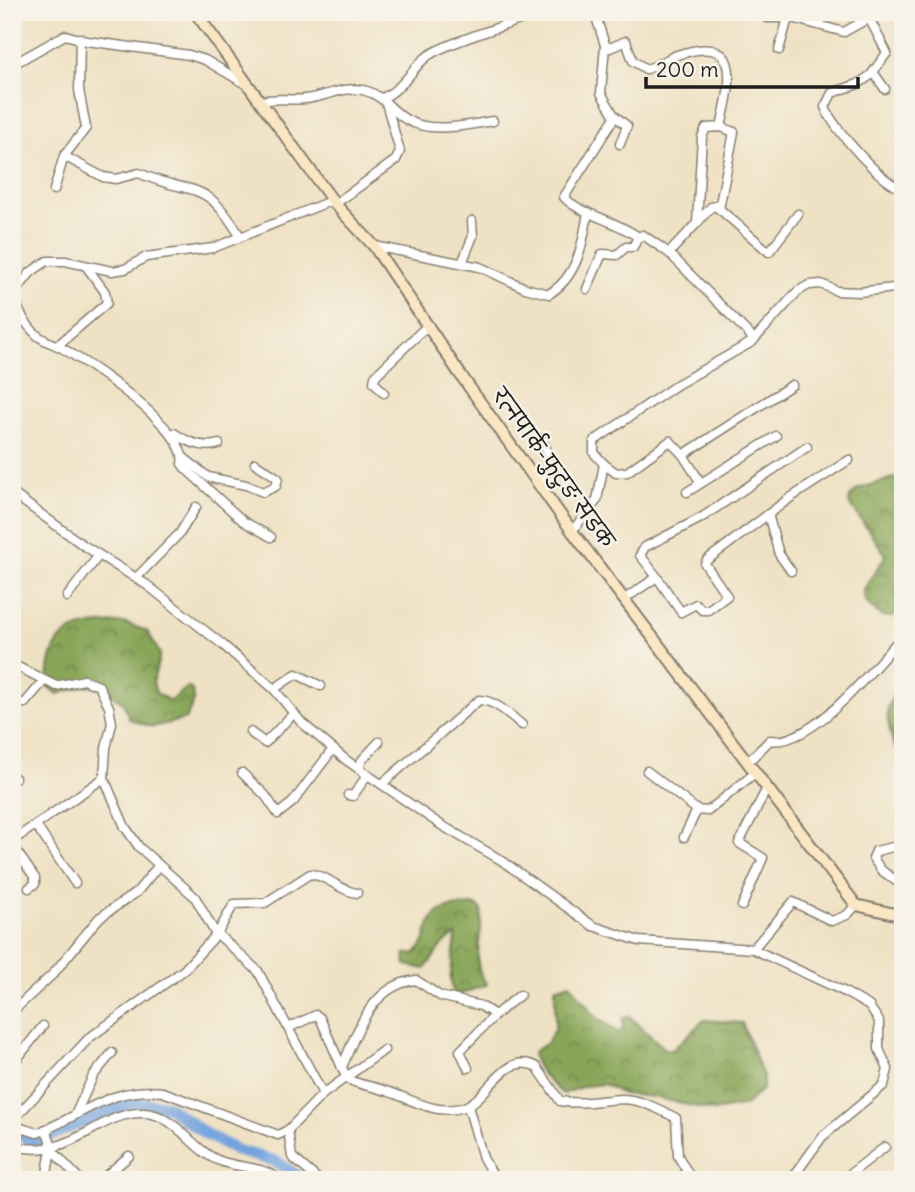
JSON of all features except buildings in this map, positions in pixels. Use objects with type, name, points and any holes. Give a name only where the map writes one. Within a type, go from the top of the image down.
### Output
[{"type":"street","name":"रत्नपार्क-फुटुङ सडक","points":[[195,12],[334,202],[374,246],[427,326],[572,531],[626,598],[856,905]]},
{"type":"street","points":[[383,97],[400,90],[418,65],[436,51],[541,12]]},
{"type":"street","points":[[590,12],[597,20],[605,46],[601,93],[614,115],[627,126],[620,145]]},
{"type":"street","points":[[755,12],[768,18],[788,18],[844,32],[869,15],[887,53],[874,73],[858,84],[832,93],[825,107],[836,130],[887,182],[903,190]]},
{"type":"street","points":[[779,50],[788,18]]},
{"type":"street","points":[[12,65],[65,35],[188,55],[229,72],[253,89]]},
{"type":"street","points":[[54,190],[64,156],[86,128],[79,90],[79,38]]},
{"type":"street","points":[[605,46],[610,48],[626,41],[633,61],[646,69],[677,55],[699,51],[709,50],[726,59],[732,74],[722,127]]},
{"type":"street","points":[[874,73],[885,89]]},
{"type":"street","points":[[262,101],[282,97],[302,100],[346,89],[363,90],[383,97],[407,120],[427,127],[493,121]]},
{"type":"street","points":[[219,444],[204,446],[186,442],[171,432],[97,370],[58,345],[41,338],[20,317],[13,296],[38,264],[65,261],[112,271],[125,269],[146,257],[213,248],[334,202],[396,160],[400,151],[393,118],[383,97]]},
{"type":"street","points":[[614,115],[564,197],[638,237]]},
{"type":"street","points":[[696,223],[702,137],[706,128],[722,127],[734,132],[719,209]]},
{"type":"street","points":[[64,156],[103,177],[116,179],[139,173],[156,181],[203,192],[222,206],[240,236]]},
{"type":"street","points":[[670,253],[711,206],[719,209],[768,252],[798,214]]},
{"type":"street","points":[[374,246],[462,262],[549,294],[576,265],[588,212]]},
{"type":"street","points":[[462,262],[473,236],[472,221]]},
{"type":"street","points":[[587,289],[602,254],[617,255],[626,247],[633,247],[638,237],[643,235],[670,253],[751,336],[752,342]]},
{"type":"street","points":[[58,345],[107,303],[105,292],[86,265]]},
{"type":"street","points":[[701,483],[683,455],[670,441],[627,472],[616,473],[594,453],[594,441],[678,384],[752,342],[798,291],[809,285],[821,284],[837,291],[894,288],[903,291]]},
{"type":"street","points":[[384,393],[374,382],[375,376],[427,326]]},
{"type":"street","points":[[683,455],[792,385]]},
{"type":"street","points":[[171,432],[183,457],[215,480],[246,485],[263,492],[276,486],[278,478],[255,463]]},
{"type":"street","points":[[687,492],[776,436]]},
{"type":"street","points":[[539,484],[548,465],[546,447],[541,440]]},
{"type":"street","points":[[807,447],[701,517],[645,547],[640,555],[681,612],[696,604],[702,610],[708,610],[727,596],[705,564],[724,545],[849,460]]},
{"type":"street","points":[[183,457],[182,464],[186,469],[243,521],[271,537]]},
{"type":"street","points":[[572,531],[597,500],[604,464]]},
{"type":"street","points":[[12,493],[136,578],[274,689],[294,713],[359,769],[501,860],[593,926],[639,941],[753,950],[844,991],[869,1006],[879,1021],[879,1049],[888,1069],[884,1085],[822,1137],[791,1180]]},
{"type":"street","points":[[136,578],[180,533],[196,508]]},
{"type":"street","points":[[768,514],[779,554],[791,571]]},
{"type":"street","points":[[67,597],[99,555]]},
{"type":"street","points":[[626,598],[657,578]]},
{"type":"street","points":[[748,762],[770,740],[782,743],[841,706],[903,635]]},
{"type":"street","points":[[12,664],[43,682],[56,686],[84,680],[93,682],[104,693],[112,723],[106,748],[104,778],[125,827],[139,848],[195,897],[217,934],[258,971],[323,1094]]},
{"type":"street","points":[[274,689],[296,674],[321,686]]},
{"type":"street","points":[[12,704],[25,703],[43,682]]},
{"type":"street","points":[[382,784],[480,700],[507,712],[522,725]]},
{"type":"street","points":[[250,732],[265,743],[294,713]]},
{"type":"street","points":[[359,769],[362,760],[379,742]]},
{"type":"street","points":[[242,773],[265,796],[278,814],[293,802],[333,749]]},
{"type":"street","points":[[647,771],[697,810],[708,811],[755,773]]},
{"type":"street","points":[[348,795],[353,796],[368,774]]},
{"type":"street","points":[[29,888],[35,884],[35,878],[12,843],[104,778]]},
{"type":"street","points":[[743,906],[762,858],[739,843],[767,788]]},
{"type":"street","points":[[684,837],[697,810]]},
{"type":"street","points":[[37,827],[75,883]]},
{"type":"street","points":[[897,846],[876,851],[873,858],[881,870],[903,886]]},
{"type":"street","points":[[12,1012],[24,997],[53,974],[99,918],[137,892],[159,865]]},
{"type":"street","points":[[357,893],[346,892],[317,874],[310,874],[265,903],[234,904],[217,934],[184,970],[89,1038],[54,1080],[12,1123],[28,1132],[47,1131],[117,1094],[151,1091],[163,1092],[268,1134],[278,1135],[288,1130],[323,1094],[384,1051]]},
{"type":"street","points":[[753,950],[793,902],[832,921],[847,915],[856,905],[901,913]]},
{"type":"street","points":[[342,1067],[358,1028],[376,999],[406,981],[416,980],[440,996],[481,1006],[495,1015]]},
{"type":"street","points":[[468,1068],[460,1051],[495,1015],[520,995]]},
{"type":"street","points":[[288,1028],[312,1015],[320,1018],[347,1079],[368,1088],[383,1089],[426,1106],[450,1109],[468,1106],[502,1072],[531,1064],[537,1067],[560,1101],[586,1104],[624,1099],[654,1107],[676,1118],[678,1156],[692,1180]]},
{"type":"street","points":[[12,1065],[43,1026]]},
{"type":"street","points":[[76,1114],[93,1076],[112,1053]]},
{"type":"street","points":[[468,1106],[483,1158],[496,1180]]},
{"type":"street","points":[[12,1145],[31,1150],[52,1147],[125,1116],[146,1113],[179,1128],[209,1156],[221,1162],[249,1165],[281,1180]]},
{"type":"street","points":[[288,1130],[292,1157],[318,1180]]},
{"type":"street","points":[[47,1131],[52,1147],[80,1180]]},
{"type":"street","points":[[46,1180],[52,1147]]},
{"type":"street","points":[[842,1180],[885,1147]]},
{"type":"street","points":[[101,1180],[129,1156]]},
{"type":"green space","points":[[903,475],[903,607],[893,617],[881,616],[865,601],[864,589],[886,555],[849,503],[850,497],[858,489]]},
{"type":"green space","points":[[125,623],[147,631],[160,654],[153,682],[156,693],[170,701],[188,687],[192,690],[194,701],[186,719],[152,727],[129,719],[123,702],[98,687],[86,685],[58,694],[48,687],[53,652],[67,633],[91,625]]},
{"type":"green space","points":[[903,682],[903,756],[894,745],[887,716],[891,700]]},
{"type":"green space","points":[[476,905],[481,909],[482,918],[478,948],[479,968],[487,984],[456,996],[451,975],[456,935],[443,944],[425,969],[406,965],[405,954],[416,953],[420,949],[433,917],[438,913],[450,908]]},
{"type":"green space","points":[[570,983],[595,1016],[619,1033],[623,1029],[623,1018],[629,1016],[666,1050],[672,1050],[704,1020],[742,1023],[763,1076],[763,1088],[746,1105],[714,1111],[654,1097],[623,1094],[604,1084],[584,1086],[563,1094],[539,1070],[533,1052],[547,1043],[555,1028],[555,988]]},
{"type":"waterway","points":[[12,1130],[34,1142],[132,1102],[167,1106],[207,1135],[238,1151],[275,1161],[303,1180]]}]
